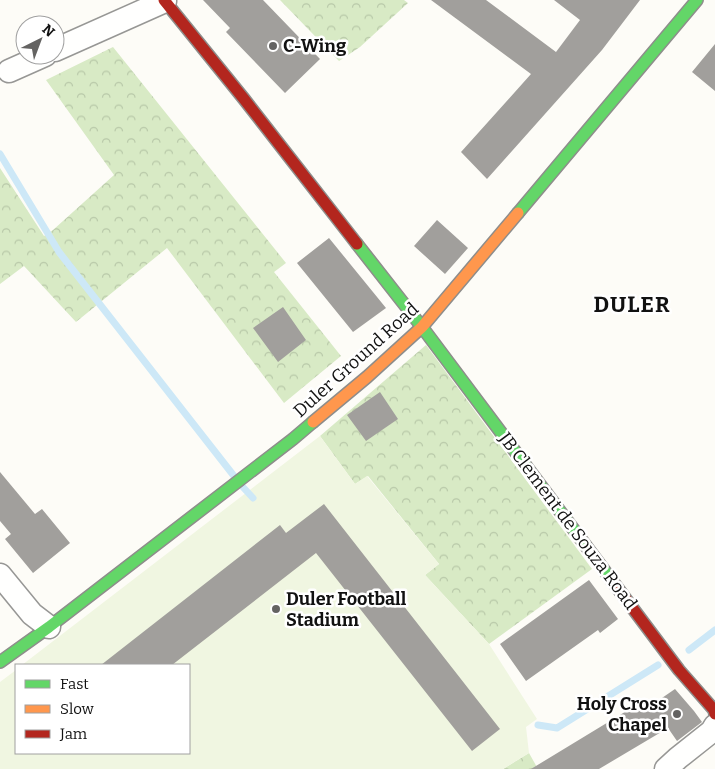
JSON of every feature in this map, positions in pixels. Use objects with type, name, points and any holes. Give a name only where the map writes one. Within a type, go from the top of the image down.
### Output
[{"type":"main road","name":"Duler Ground Road","points":[[0,662],[49,627],[293,439],[422,327],[697,0]]},
{"type":"main road","name":"JB Clement de Souza Road","points":[[164,1],[238,92],[422,327],[679,670],[715,715]]},
{"type":"street","points":[[65,46],[164,1]]},
{"type":"street","points":[[10,71],[23,65]]},
{"type":"street","points":[[0,575],[32,614],[49,627]]},
{"type":"street","name":"JB Clement de Souza Road","points":[[666,769],[712,731],[715,715]]},
{"type":"green space","points":[[280,0],[404,0],[408,3],[360,47],[339,61]]},
{"type":"green space","points":[[113,47],[286,263],[274,272],[341,356],[284,403],[167,248],[76,322],[24,266],[0,284],[0,168],[44,236],[114,175],[46,80]]},
{"type":"green space","points":[[426,345],[592,569],[489,644],[425,575],[439,564],[368,476],[355,484],[320,436]]},
{"type":"green space","name":"Duler Football Stadium","points":[[320,436],[355,484],[367,476],[439,564],[425,575],[489,644],[537,719],[526,727],[529,753],[503,769],[0,769],[0,682],[15,671],[15,754],[190,754],[190,664],[23,664]]},
{"type":"green space","points":[[529,753],[538,769],[503,769]]},
{"type":"building","name":"C-Wing","points":[[203,0],[263,0],[320,59],[285,93],[226,32],[230,28]]},
{"type":"building","points":[[431,0],[486,0],[556,52],[580,20],[554,0],[640,0],[602,50],[487,179],[461,152],[531,74]]},
{"type":"building","points":[[715,44],[715,91],[692,72]]},
{"type":"building","points":[[437,220],[468,248],[445,274],[414,246]]},
{"type":"building","points":[[329,238],[386,308],[353,332],[297,263]]},
{"type":"building","points":[[283,307],[306,340],[278,362],[253,328]]},
{"type":"building","points":[[380,392],[398,419],[366,441],[347,415]]},
{"type":"building","points":[[0,472],[35,514],[42,509],[70,543],[33,573],[5,539],[11,534],[0,521]]},
{"type":"building","points":[[324,504],[500,729],[472,751],[316,553],[173,664],[102,664],[280,525],[286,533]]},
{"type":"building","points":[[589,580],[618,619],[600,633],[598,630],[526,681],[500,644]]},
{"type":"building","points":[[675,689],[702,722],[677,741],[668,728],[599,769],[531,769],[638,704],[643,711]]},
{"type":"waterway","points":[[0,154],[59,252],[234,476]]},
{"type":"waterway","points":[[241,485],[253,498]]},
{"type":"waterway","points":[[689,650],[715,630]]},
{"type":"waterway","points":[[538,725],[557,728],[658,665]]},
{"type":"traffic: fast","points":[[518,213],[697,0]]},
{"type":"traffic: fast","points":[[357,244],[422,327],[613,582]]},
{"type":"traffic: fast","points":[[0,662],[49,627],[313,422]]},
{"type":"traffic: slow","points":[[313,422],[367,377],[422,327],[518,213]]},
{"type":"traffic: jam","points":[[164,0],[357,244]]},
{"type":"traffic: jam","points":[[613,582],[679,670],[714,710],[715,714]]},
{"type":"place","name":"C-Wing","points":[[273,46]]},
{"type":"place","name":"Duler Football Stadium","points":[[276,609]]},
{"type":"place","name":"Holy Cross Chapel","points":[[677,714]]},
{"type":"district","name":"DULER","points":[[632,304]]}]
